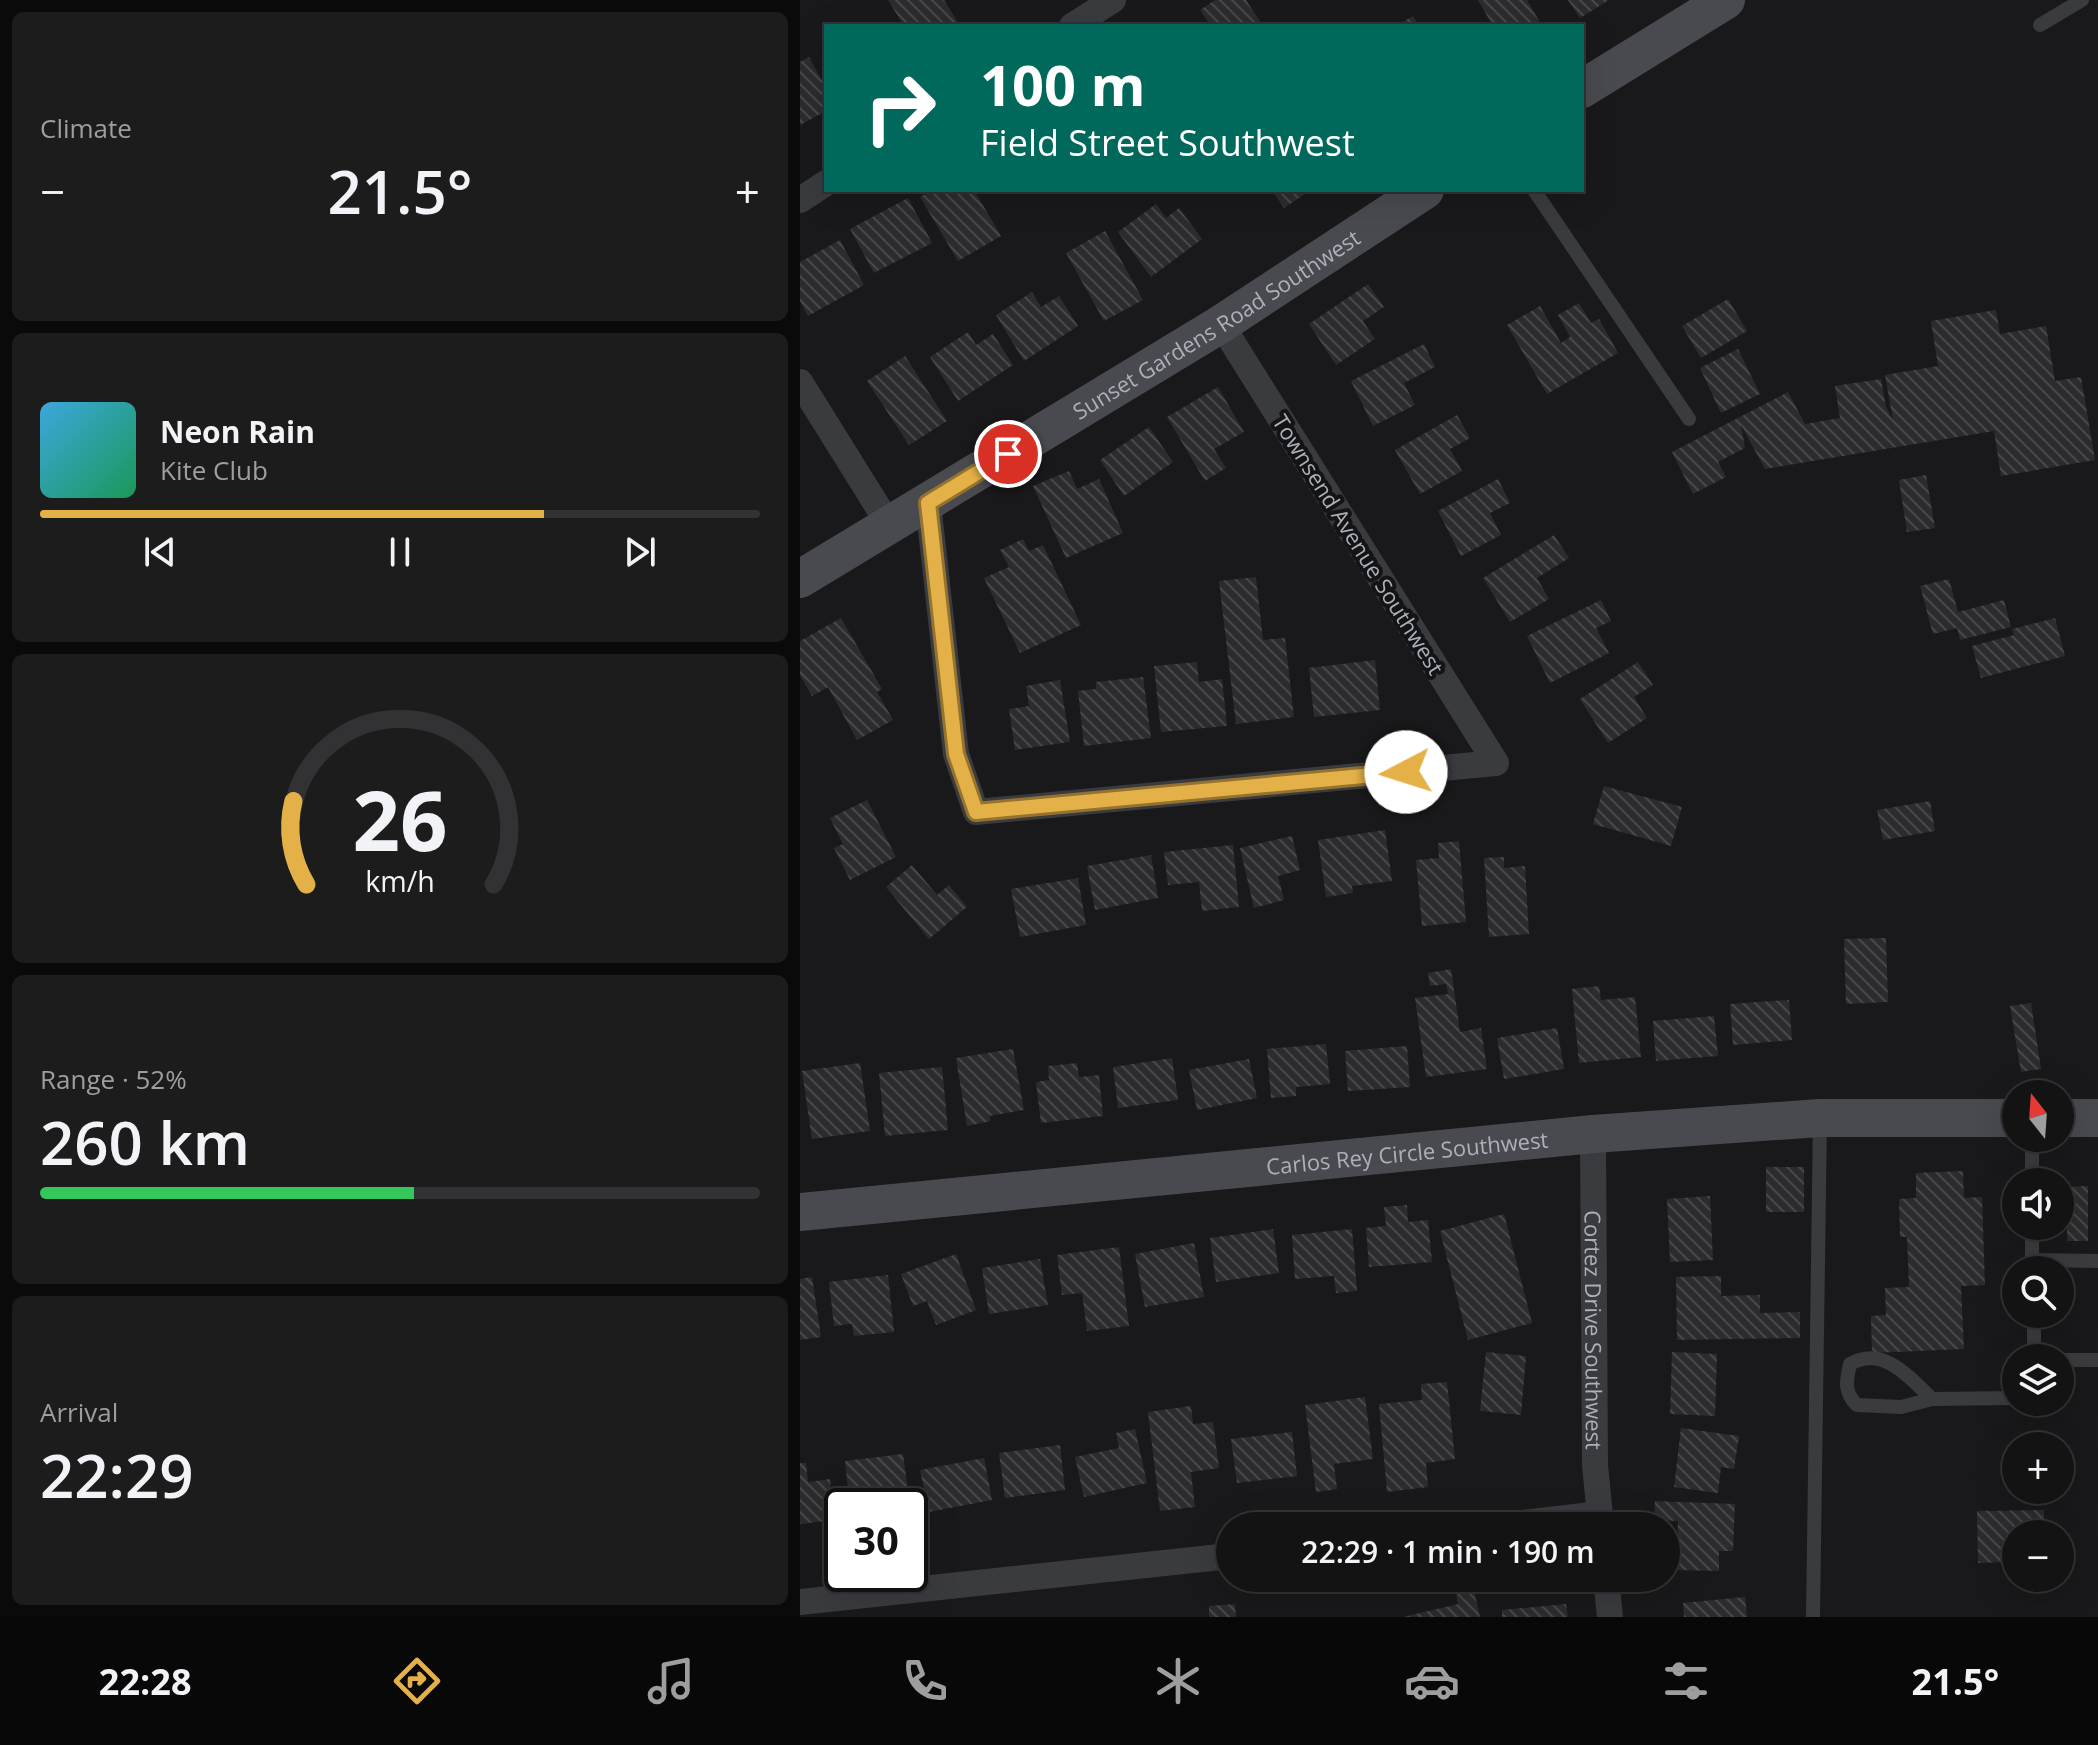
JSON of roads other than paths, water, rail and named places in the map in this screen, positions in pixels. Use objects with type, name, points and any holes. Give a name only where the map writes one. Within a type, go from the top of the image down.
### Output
[{"type":"street","points":[[1075,24],[1113,0]]},
{"type":"street","points":[[1584,88],[1726,0]]},
{"type":"street","points":[[800,200],[824,184]]},
{"type":"street","name":"Sunset Gardens Road Southwest","points":[[800,579],[1221,324],[1422,192]]},
{"type":"street","name":"Townsend Avenue Southwest","points":[[928,503],[956,754],[976,812],[1496,763],[1221,324]]},
{"type":"street","points":[[800,382],[888,523]]},
{"type":"street","name":"Carlos Rey Circle Southwest","points":[[800,1212],[1593,1134],[1820,1118],[2002,1118]]},
{"type":"street","points":[[2074,1118],[2098,1118]]},
{"type":"street","name":"Cortez Drive Southwest","points":[[1593,1134],[1595,1465],[1599,1512]]},
{"type":"street","points":[[800,1602],[865,1606],[1216,1558]]},
{"type":"street","points":[[1607,1592],[1610,1617]]},
{"type":"lane","points":[[2040,25],[2082,0]]},
{"type":"lane","points":[[1535,192],[1689,419]]},
{"type":"lane","points":[[1813,1617],[1820,1118]]},
{"type":"lane","points":[[2032,1240],[2032,1260],[2098,1261]]},
{"type":"lane","points":[[1932,1399],[1897,1366],[1880,1359],[1861,1358],[1850,1364],[1846,1382],[1848,1397],[1857,1405],[1901,1407],[1932,1399],[2002,1398]]},
{"type":"lane","points":[[2074,1360],[2098,1360]]}]
